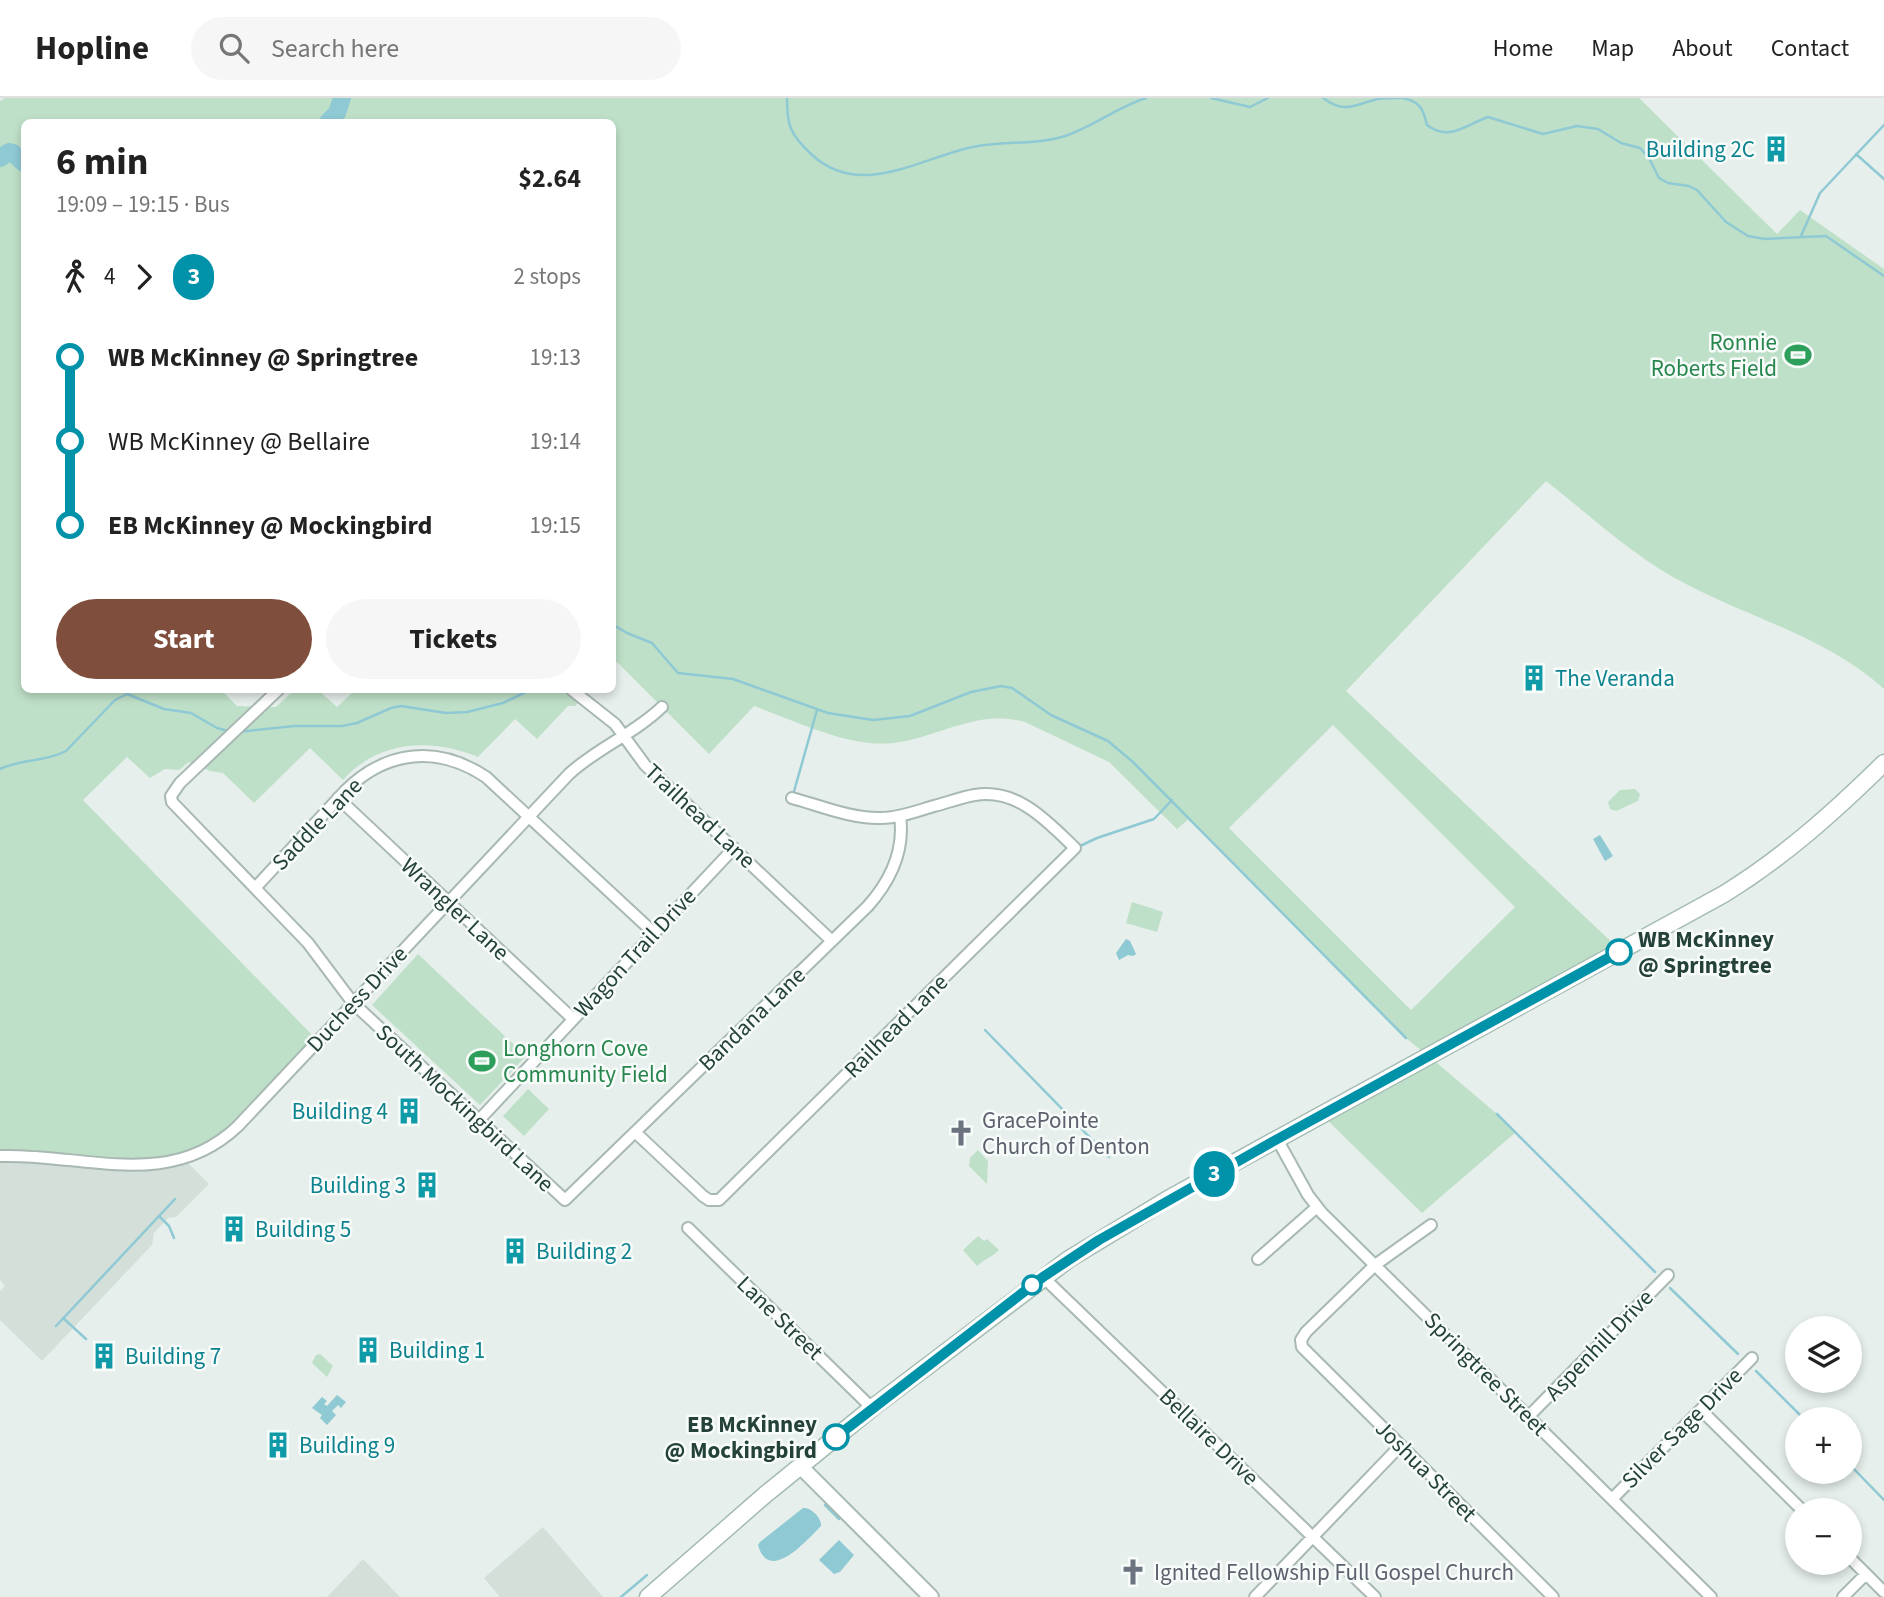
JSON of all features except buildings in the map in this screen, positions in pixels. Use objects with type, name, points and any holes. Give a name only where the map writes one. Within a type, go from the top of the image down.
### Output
[{"type":"main road","points":[[648,1597],[800,1466],[1043,1277],[1144,1213],[1752,877],[1809,834],[1884,763]]},
{"type":"street","name":"South Mockingbird Lane","points":[[275,693],[174,790],[171,796],[175,806],[308,943],[353,1003],[565,1200]]},
{"type":"street","name":"Trailhead Lane","points":[[575,693],[611,720],[645,765],[832,941]]},
{"type":"street","name":"Duchess Drive","points":[[0,1156],[143,1166],[168,1163],[202,1152],[231,1132],[572,771],[625,736],[662,707]]},
{"type":"street","name":"Saddle Lane","points":[[256,888],[354,782],[376,766],[402,757],[428,757],[455,761],[477,771],[497,786],[654,933]]},
{"type":"street","name":"Railhead Lane","points":[[635,1132],[709,1200],[715,1201],[723,1196],[1075,848],[1043,817],[1005,796],[975,795],[900,816]]},
{"type":"street","name":"Wrangler Lane","points":[[338,798],[573,1019]]},
{"type":"street","points":[[792,798],[852,815],[881,818],[900,816]]},
{"type":"street","name":"Bandana Lane","points":[[565,1200],[868,906],[888,879],[900,851],[900,816]]},
{"type":"street","name":"Wagon Trail Drive","points":[[479,1120],[734,848]]},
{"type":"street","name":"Springtree Street","points":[[1277,1139],[1317,1207],[1711,1597]]},
{"type":"street","points":[[1258,1259],[1317,1207]]},
{"type":"street","points":[[1375,1265],[1431,1225]]},
{"type":"street","name":"Lane Street","points":[[688,1228],[872,1408]]},
{"type":"street","name":"Joshua Street","points":[[1375,1265],[1306,1332],[1301,1343],[1306,1353],[1547,1595]]},
{"type":"street","name":"Aspenhill Drive","points":[[1529,1416],[1668,1275]]},
{"type":"street","name":"Bellaire Drive","points":[[1043,1277],[1375,1597]]},
{"type":"street","name":"Silver Sage Drive","points":[[1612,1498],[1752,1358]]},
{"type":"street","points":[[1701,1410],[1790,1498]]},
{"type":"street","points":[[1255,1597],[1400,1446]]},
{"type":"street","points":[[800,1466],[931,1597]]},
{"type":"street","points":[[1862,1570],[1884,1592]]},
{"type":"street","points":[[1843,1597],[1866,1574]]},
{"type":"shaded area","points":[[0,1156],[184,1159],[209,1184],[176,1217],[168,1218],[154,1233],[152,1245],[42,1361],[0,1320],[0,1291],[5,1286],[0,1280]]},
{"type":"shaded area","points":[[543,1527],[603,1597],[500,1597],[484,1578]]},
{"type":"shaded area","points":[[363,1559],[400,1597],[327,1597]]},
{"type":"green space","points":[[5,98],[1639,98],[1777,234],[1800,210],[1884,269],[1884,689],[1862,671],[1814,642],[1669,575],[1632,550],[1546,481],[1346,691],[1621,951],[1430,1057],[1516,1132],[1422,1213],[1322,1115],[1429,1057],[1406,1038],[1190,818],[1177,829],[1109,762],[1025,722],[1007,719],[974,721],[911,740],[877,743],[823,732],[754,706],[709,754],[616,663],[616,119],[21,119],[21,693],[224,693],[237,706],[276,707],[291,693],[321,693],[337,707],[352,693],[587,693],[575,706],[568,706],[537,739],[515,719],[478,757],[442,747],[406,746],[373,757],[343,780],[310,748],[254,803],[223,773],[189,762],[179,770],[165,769],[150,778],[127,757],[83,800],[318,1041],[231,1132],[168,1163],[0,1156],[0,101]],"holes":[[[1333,725],[1515,907],[1411,1010],[1229,828]]]},
{"type":"green space","points":[[1635,789],[1640,794],[1638,801],[1616,811],[1610,809],[1608,802],[1620,790]]},
{"type":"green space","points":[[1132,902],[1163,912],[1157,932],[1126,923]]},
{"type":"green space","points":[[418,954],[526,1056],[480,1105],[372,1005]]},
{"type":"green space","points":[[528,1089],[549,1109],[524,1136],[503,1116]]},
{"type":"green space","points":[[978,1150],[988,1161],[987,1184],[969,1166],[970,1158]]},
{"type":"green space","points":[[978,1236],[984,1241],[987,1239],[999,1250],[977,1266],[963,1250]]},
{"type":"green space","points":[[320,1354],[333,1366],[327,1377],[312,1363],[316,1355]]},
{"type":"water","points":[[1600,835],[1613,856],[1605,861],[1593,839]]},
{"type":"water","points":[[1126,939],[1130,941],[1136,954],[1119,960],[1116,953]]},
{"type":"water","points":[[337,1395],[346,1402],[341,1408],[338,1405],[332,1411],[336,1415],[327,1425],[320,1418],[322,1415],[312,1408],[322,1397],[327,1401],[324,1404],[327,1406]]},
{"type":"water","points":[[803,1508],[815,1514],[821,1526],[788,1556],[770,1561],[763,1556],[758,1545],[760,1542]]},
{"type":"water","points":[[839,1540],[854,1555],[840,1572],[834,1574],[819,1560]]},
{"type":"waterway","points":[[331,119],[337,113],[342,98]]},
{"type":"waterway","points":[[787,98],[791,129],[811,154],[830,167],[849,174],[870,175],[890,172],[973,147],[1032,142],[1068,135],[1146,98]]},
{"type":"waterway","points":[[1211,98],[1250,107],[1268,98]]},
{"type":"waterway","points":[[1323,98],[1344,107],[1378,99],[1401,98]]},
{"type":"waterway","points":[[1403,98],[1420,107],[1427,125],[1443,132],[1457,130],[1488,117],[1543,134],[1577,126],[1598,129],[1621,143],[1640,148],[1649,158],[1659,178],[1697,190],[1726,222],[1748,236],[1765,239],[1826,236],[1884,276]]},
{"type":"waterway","points":[[1801,236],[1820,193],[1884,125]]},
{"type":"waterway","points":[[0,158],[9,152],[21,160]]},
{"type":"waterway","points":[[1856,154],[1884,179]]},
{"type":"waterway","points":[[616,626],[652,643],[678,673],[733,679],[828,713],[873,720],[910,716],[971,692],[1001,686],[1012,688],[1051,715],[1108,741],[1133,762],[1406,1038]]},
{"type":"waterway","points":[[238,732],[294,726],[342,726],[401,706],[446,713],[467,712],[503,703],[524,693]]},
{"type":"waterway","points":[[0,769],[66,751],[115,700],[127,694],[164,709],[191,713],[217,728],[228,731]]},
{"type":"waterway","points":[[793,795],[817,710]]},
{"type":"waterway","points":[[1078,847],[1154,819],[1172,800]]},
{"type":"waterway","points":[[985,1030],[1109,1157]]},
{"type":"waterway","points":[[1497,1114],[1655,1272]]},
{"type":"waterway","points":[[56,1326],[175,1199]]},
{"type":"waterway","points":[[159,1216],[169,1226],[174,1238]]},
{"type":"waterway","points":[[1670,1288],[1738,1354]]},
{"type":"waterway","points":[[63,1318],[86,1339]]},
{"type":"waterway","points":[[1756,1371],[1792,1407]]},
{"type":"waterway","points":[[1862,1477],[1884,1500]]},
{"type":"waterway","points":[[825,1505],[839,1519]]},
{"type":"waterway","points":[[621,1597],[647,1575]]},
{"type":"bus line","name":"3","points":[[836,1437],[1043,1277],[1099,1240],[1168,1199],[1619,952]]},
{"type":"place","name":"Building 2C","points":[[1776,149]]},
{"type":"place","name":"Ronnie Roberts Field","points":[[1798,355]]},
{"type":"place","name":"The Veranda","points":[[1534,678]]},
{"type":"place","name":"WB McKinney @ Springtree","points":[[1619,952]]},
{"type":"place","name":"Longhorn Cove Community Field","points":[[482,1061]]},
{"type":"place","name":"Building 4","points":[[409,1111]]},
{"type":"place","name":"GracePointe Church of Denton","points":[[961,1133]]},
{"type":"place","name":"Building 3","points":[[427,1185]]},
{"type":"place","name":"Building 5","points":[[234,1229]]},
{"type":"place","name":"Building 2","points":[[515,1251]]},
{"type":"place","name":"Building 1","points":[[368,1350]]},
{"type":"place","name":"Building 7","points":[[104,1356]]},
{"type":"place","name":"EB McKinney @ Mockingbird","points":[[836,1437]]},
{"type":"place","name":"Building 9","points":[[278,1445]]},
{"type":"place","name":"Ignited Fellowship Full Gospel Church","points":[[1133,1572]]}]
